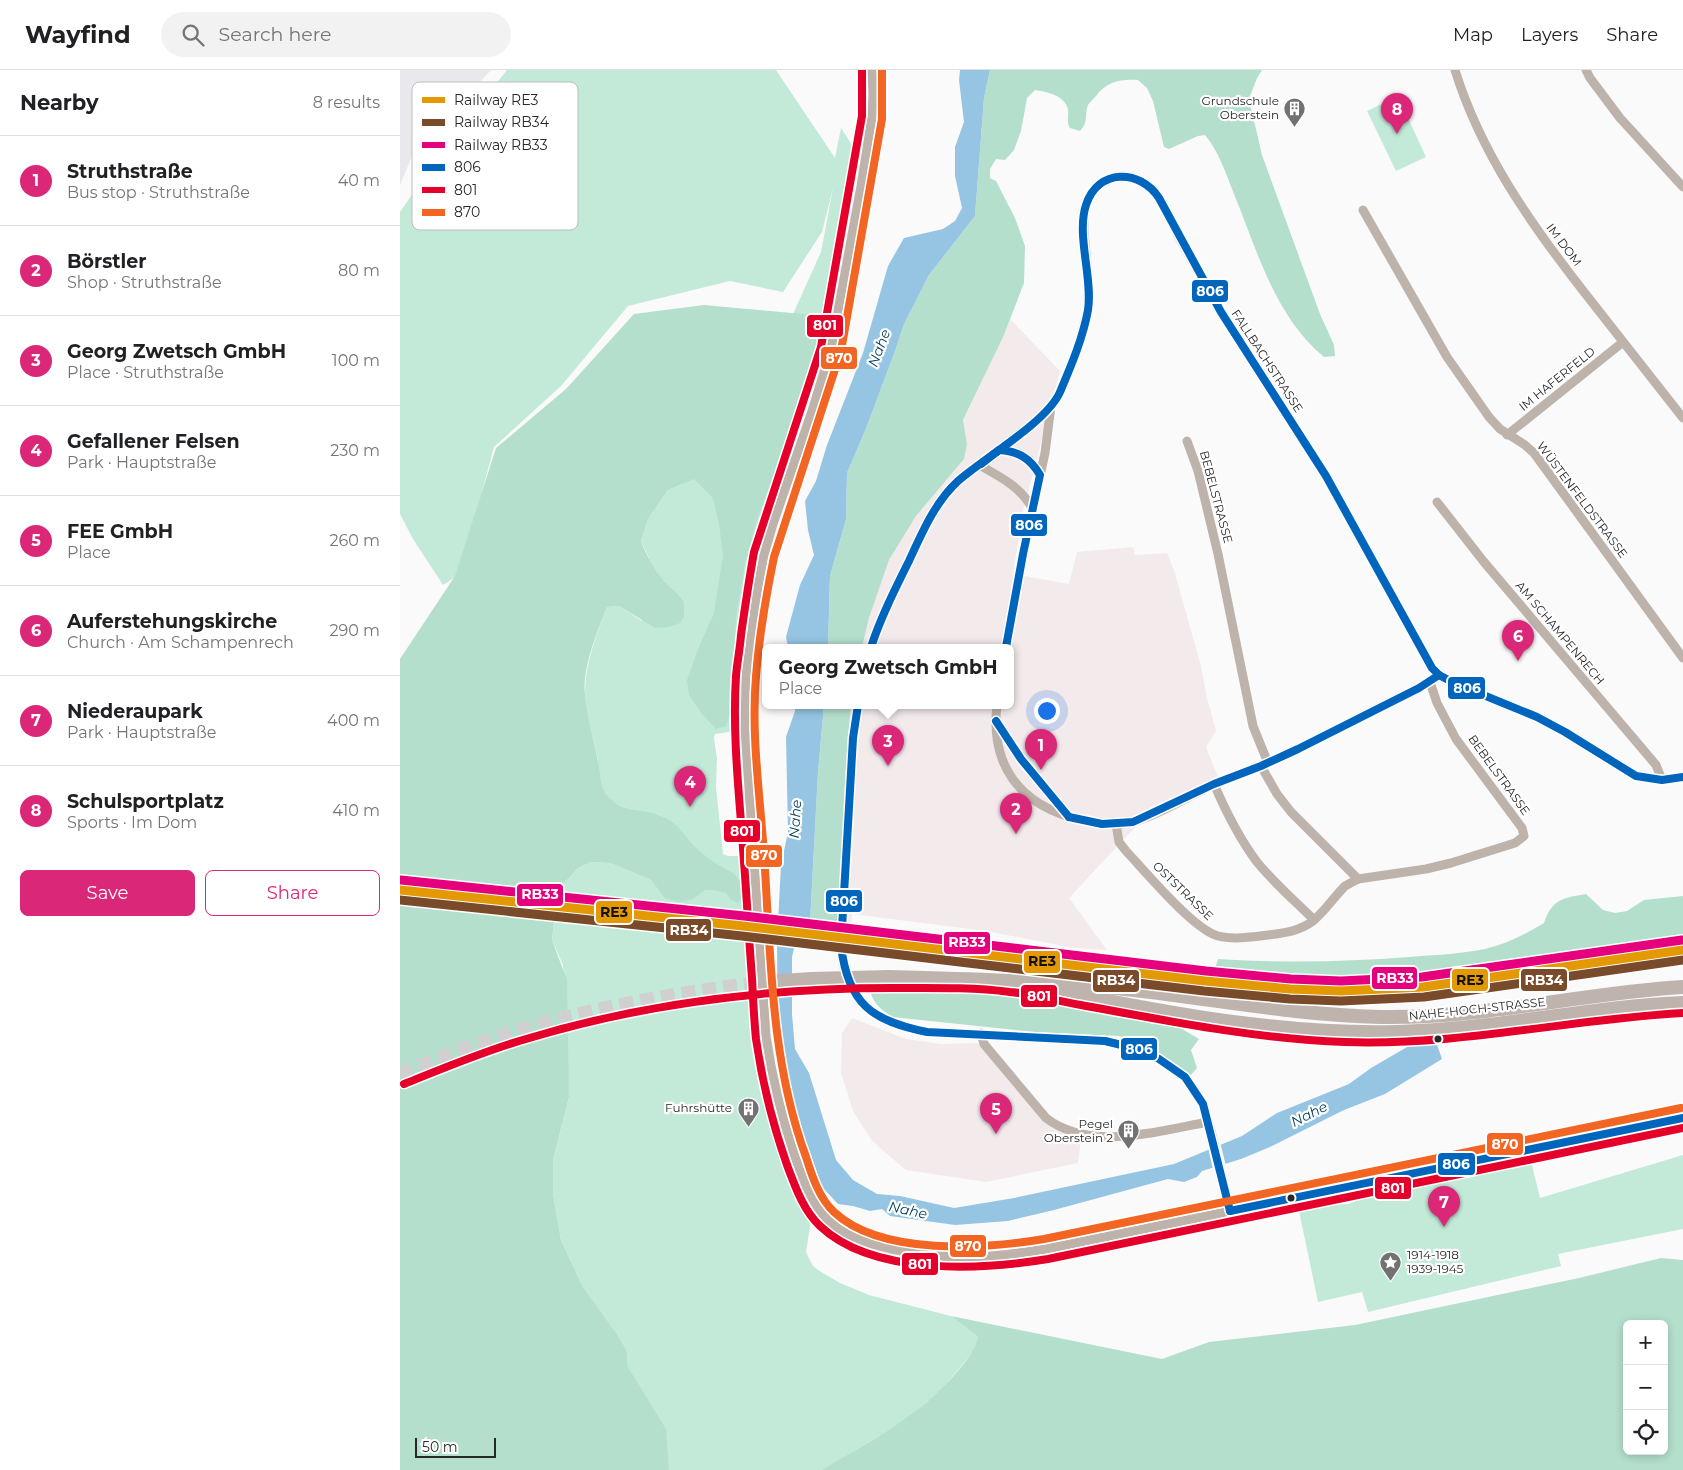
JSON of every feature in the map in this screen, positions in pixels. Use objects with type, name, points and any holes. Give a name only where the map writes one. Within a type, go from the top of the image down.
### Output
[{"type":"main road","points":[[766,982],[888,977],[1016,982]]},
{"type":"main road","name":"NAHE-HOCH-STRASSE","points":[[1016,982],[1116,988],[1300,1011],[1379,1017],[1476,1012],[1575,998],[1683,987]]},
{"type":"main road","name":"NAHE-HOCH-STRASSE","points":[[1016,982],[1095,998],[1214,1018],[1300,1028],[1359,1032],[1455,1029],[1622,1008],[1683,1003]]},
{"type":"street","points":[[872,70],[874,94],[872,117],[838,314],[820,386],[764,555],[746,676],[745,730],[766,1036],[779,1107],[799,1168],[818,1208],[838,1228],[854,1237],[886,1248],[945,1256],[1005,1255],[1046,1249],[1683,1118]]},
{"type":"street","name":"IM DOM","points":[[1456,70],[1480,136],[1522,209],[1683,418]]},
{"type":"street","points":[[1586,70],[1620,118],[1683,187]]},
{"type":"street","name":"FALLBACHSTRASSE","points":[[872,644],[884,610],[935,510],[946,493],[958,481],[1041,417],[1052,406],[1058,395],[1069,372],[1088,310],[1088,275],[1084,232],[1086,204],[1091,194],[1100,184],[1110,178],[1121,176],[1132,177],[1153,189],[1159,198],[1221,312],[1326,476],[1392,593],[1427,661],[1439,674]]},
{"type":"street","name":"WÜSTENFELDSTRASSE","points":[[1363,210],[1447,357],[1489,417],[1506,435],[1525,445],[1534,453],[1683,658]]},
{"type":"street","name":"IM HAFERFELD","points":[[1506,435],[1623,342]]},
{"type":"street","points":[[1007,644],[1032,508],[1045,453],[1052,406]]},
{"type":"street","name":"BEBELSTRASSE","points":[[1187,441],[1198,471],[1218,554],[1253,726],[1265,765],[1277,794],[1291,812],[1358,879],[1426,869],[1451,863],[1516,843],[1524,836],[1517,820],[1456,739],[1437,703],[1430,682]]},
{"type":"street","points":[[999,450],[1016,451],[1022,454],[1030,459],[1040,474]]},
{"type":"street","points":[[979,465],[1016,487],[1032,508]]},
{"type":"street","name":"AM SCHAMPENRECH","points":[[1437,502],[1484,562],[1656,765],[1662,780]]},
{"type":"street","points":[[997,709],[999,749],[1011,776],[1020,789],[1033,800],[1050,810],[1069,817],[1102,824],[1133,822],[1214,784],[1265,765],[1430,682],[1439,674],[1454,683],[1537,717],[1636,776],[1662,780],[1683,777]]},
{"type":"street","points":[[857,709],[853,738],[841,946],[845,973],[851,988],[865,1006],[878,1017],[906,1028],[927,1032],[981,1033],[1105,1041],[1142,1050],[1160,1059],[1184,1077],[1203,1104],[1230,1211]]},
{"type":"street","points":[[1214,784],[1235,828],[1253,856],[1274,881],[1314,920]]},
{"type":"street","name":"OSTSTRASSE","points":[[1116,824],[1119,842],[1126,851],[1190,918],[1210,933],[1219,936],[1262,936],[1296,931],[1314,920],[1345,886],[1358,879]]},
{"type":"street","points":[[981,1033],[984,1044],[1046,1118],[1056,1126],[1084,1134],[1106,1137],[1210,1126]]},
{"type":"shaded area","points":[[400,70],[491,70],[480,82],[412,82],[412,156],[400,185]]},
{"type":"shaded area","points":[[1010,319],[1060,371],[1023,511],[1013,574],[1069,584],[1077,552],[1133,547],[1135,555],[1167,553],[1174,570],[1201,666],[1216,731],[1206,747],[1218,777],[1154,807],[1069,898],[1107,950],[1074,948],[986,931],[852,914],[851,928],[839,926],[851,709],[1014,709],[1014,644],[863,644],[869,618],[889,560],[916,516],[964,459],[967,444],[963,421]]},
{"type":"shaded area","points":[[867,929],[1215,969],[1316,977],[1421,974],[1683,937],[1683,956],[1423,993],[1367,997],[1316,997],[1205,988],[865,947]]},
{"type":"shaded area","points":[[852,1018],[906,1039],[941,1044],[978,1043],[1052,1128],[1081,1139],[1078,1163],[986,1182],[906,1170],[872,1141],[853,1111],[841,1073],[842,1033]]},
{"type":"green space","points":[[507,70],[776,70],[835,158],[841,128],[856,151],[843,236],[822,344],[806,400],[756,546],[749,579],[737,674],[735,698],[736,731],[715,734],[717,759],[716,787],[723,854],[728,856],[746,856],[759,1059],[770,1107],[800,1194],[795,1198],[811,1220],[806,1252],[813,1266],[840,1283],[869,1295],[951,1316],[978,1337],[973,1352],[941,1390],[907,1419],[823,1470],[653,1470],[636,1381],[628,1367],[627,1352],[583,1287],[561,1240],[553,1194],[553,1160],[569,1097],[563,965],[552,940],[557,891],[577,869],[590,862],[610,863],[651,880],[654,884],[660,815],[628,809],[612,802],[602,790],[585,700],[589,659],[607,607],[619,606],[642,621],[649,558],[641,541],[648,519],[668,490],[682,484],[793,314],[821,252],[833,188],[822,232],[783,292],[730,281],[628,306],[561,386],[494,447],[460,574],[443,585],[413,539],[400,514],[400,212],[412,195],[412,230],[578,230],[578,82],[498,82]]},
{"type":"green space","points":[[990,70],[1262,70],[1249,99],[1262,155],[1320,314],[1334,345],[1335,356],[1324,357],[1307,341],[1292,323],[1280,303],[1269,282],[1222,163],[1205,135],[1198,136],[1169,149],[1164,147],[1153,101],[1147,88],[1138,80],[1115,82],[1100,91],[1088,105],[1085,122],[1080,131],[1070,128],[1068,109],[1063,100],[1054,95],[1035,90],[1027,98],[1021,131],[1014,150],[1005,160],[996,159],[990,169],[990,178],[996,181],[1015,218],[1025,246],[1024,283],[1003,337],[963,420],[967,444],[964,459],[916,516],[889,560],[869,618],[863,644],[828,644],[830,576],[846,519],[847,473],[867,426],[904,324],[929,275],[975,216],[984,98]]},
{"type":"green space","points":[[1398,96],[1426,157],[1396,171],[1367,111]]},
{"type":"green space","points":[[704,305],[824,316],[814,362],[795,426],[757,520],[745,564],[736,619],[732,708],[726,726],[716,729],[702,714],[689,695],[687,680],[714,613],[723,555],[713,498],[694,479],[668,490],[648,519],[641,541],[659,575],[684,602],[684,616],[680,623],[669,627],[655,628],[619,606],[607,607],[588,662],[585,695],[603,790],[609,798],[628,809],[654,814],[672,822],[698,850],[712,861],[732,872],[739,879],[742,899],[738,903],[731,900],[726,893],[705,890],[693,899],[679,902],[665,898],[651,880],[610,863],[590,862],[577,869],[557,891],[552,940],[567,980],[569,1097],[553,1160],[553,1194],[561,1240],[583,1287],[618,1336],[627,1352],[628,1367],[666,1429],[669,1470],[400,1470],[400,659],[455,576],[496,448],[566,389],[634,314]]},
{"type":"green space","points":[[824,709],[851,709],[839,926],[810,923],[818,772]]},
{"type":"green space","points":[[1586,894],[1603,910],[1615,913],[1627,911],[1644,900],[1683,896],[1683,937],[1469,968],[1397,976],[1306,977],[1215,969],[1218,959],[1337,961],[1437,955],[1485,949],[1516,938],[1544,923],[1551,909],[1559,901]]},
{"type":"green space","points":[[870,990],[953,991],[1106,1007],[1177,1026],[1199,1039],[1191,1050],[1197,1068],[1191,1075],[1151,1047],[1119,1036],[1035,1032],[892,1017],[875,1003]]},
{"type":"green space","points":[[1683,1155],[1683,1229],[1558,1254],[1561,1266],[1368,1312],[1362,1292],[1318,1302],[1298,1206],[1348,1204],[1385,1190],[1531,1161],[1540,1198]]},
{"type":"green space","points":[[1661,1258],[1683,1260],[1683,1470],[822,1470],[894,1427],[910,1415],[942,1388],[963,1364],[972,1352],[978,1337],[951,1316],[1162,1359],[1209,1342],[1355,1325],[1579,1278]]},
{"type":"water","name":"Nahe","points":[[960,70],[990,70],[984,98],[975,216],[929,275],[904,324],[867,426],[847,473],[846,519],[830,576],[828,644],[787,644],[786,637],[800,585],[814,555],[808,530],[805,501],[816,481],[827,445],[863,353],[888,266],[904,238],[943,229],[955,221],[962,208],[955,176],[955,147],[964,122],[959,80]]},
{"type":"water","name":"Nahe","points":[[795,709],[824,709],[818,772],[810,923],[800,924],[792,957],[792,1014],[795,1049],[809,1073],[836,1160],[853,1180],[877,1194],[900,1196],[954,1208],[1014,1198],[1174,1164],[1242,1136],[1277,1113],[1349,1084],[1371,1068],[1414,1043],[1436,1042],[1442,1059],[1385,1094],[1344,1110],[1270,1147],[1241,1159],[1202,1171],[1197,1177],[1184,1182],[1168,1179],[1008,1221],[955,1225],[890,1216],[882,1209],[870,1211],[838,1204],[822,1187],[785,1081],[778,1037],[777,942],[781,865],[788,832],[786,737]]},
{"type":"pier","points":[[776,919],[812,923],[811,925],[802,926],[799,939],[775,936]]},
{"type":"pier","points":[[1220,1142],[1226,1166],[1213,1170],[1208,1147]]},
{"type":"tunnel","points":[[400,1075],[488,1040],[579,1014],[672,995],[766,982]]},
{"type":"rail line","name":"RB33","points":[[401,880],[744,916],[1206,971],[1291,979],[1341,981],[1422,977],[1682,940]]},
{"type":"rail line","name":"RE3","points":[[400,890],[743,926],[1205,981],[1290,989],[1341,991],[1423,987],[1683,950]]},
{"type":"rail line","name":"RB34","points":[[400,900],[742,936],[1204,991],[1290,999],[1341,1001],[1424,997],[1683,960]]},
{"type":"transit line","name":"801","points":[[862,70],[862,116],[821,347],[754,552],[736,676],[735,699],[737,769],[758,1055],[782,1150],[800,1197],[814,1220],[842,1242],[869,1254],[898,1261],[960,1267],[1021,1263],[1683,1128]]},
{"type":"transit line","name":"870","points":[[882,70],[882,119],[841,351],[774,557],[761,631],[755,698],[757,765],[771,969],[779,1045],[785,1083],[794,1120],[814,1179],[824,1200],[834,1212],[854,1226],[878,1236],[906,1243],[934,1246],[1020,1243],[1681,1108]]},
{"type":"transit line","name":"806","points":[[872,644],[888,603],[930,518],[942,498],[969,472],[1029,427],[1053,403],[1060,392],[1080,341],[1088,310],[1089,298],[1083,230],[1083,217],[1086,205],[1092,193],[1100,184],[1109,179],[1131,178],[1151,188],[1159,198],[1221,312],[1326,476],[1432,668],[1439,675],[1454,683],[1537,717],[1636,776],[1662,780],[1683,777]]},
{"type":"transit line","name":"806","points":[[981,464],[999,450],[1012,452],[1028,460],[1040,475],[1007,644]]},
{"type":"transit line","name":"806","points":[[1069,817],[1102,824],[1133,822],[1214,784],[1298,749],[1419,688],[1439,675]]},
{"type":"transit line","name":"806","points":[[857,709],[853,738],[841,946],[844,966],[857,996],[866,1007],[877,1015],[908,1028],[927,1032],[1105,1041],[1142,1050],[1159,1059],[1185,1077],[1203,1104],[1230,1211]]},
{"type":"transit line","name":"806","points":[[996,721],[1021,759],[1069,817]]},
{"type":"transit line","name":"801","points":[[404,1084],[495,1049],[571,1026],[662,1007],[708,1000],[800,991],[922,988],[995,990],[1028,994],[1114,1011],[1246,1033],[1345,1042],[1430,1040],[1683,1013]]},
{"type":"transit line","name":"806","points":[[1230,1211],[1683,1118]]},
{"type":"place","name":"Grundschule Oberstein","points":[[1295,127]]},
{"type":"place","name":"Schulsportplatz","points":[[1397,134]]},
{"type":"place","name":"Auferstehungskirche","points":[[1518,661]]},
{"type":"place","name":"Georg Zwetsch GmbH","points":[[888,766]]},
{"type":"place","name":"Struthstraße","points":[[1041,770]]},
{"type":"place","name":"Gefallener Felsen","points":[[690,807]]},
{"type":"place","name":"Börstler","points":[[1016,834]]},
{"type":"place","name":"Fuhrshütte","points":[[748,1127]]},
{"type":"place","name":"FEE GmbH","points":[[996,1134]]},
{"type":"place","name":"Pegel Oberstein 2","points":[[1129,1150]]},
{"type":"place","name":"Niederaupark","points":[[1444,1227]]},
{"type":"place","name":"1914-1918 1939-1945","points":[[1391,1281]]}]
